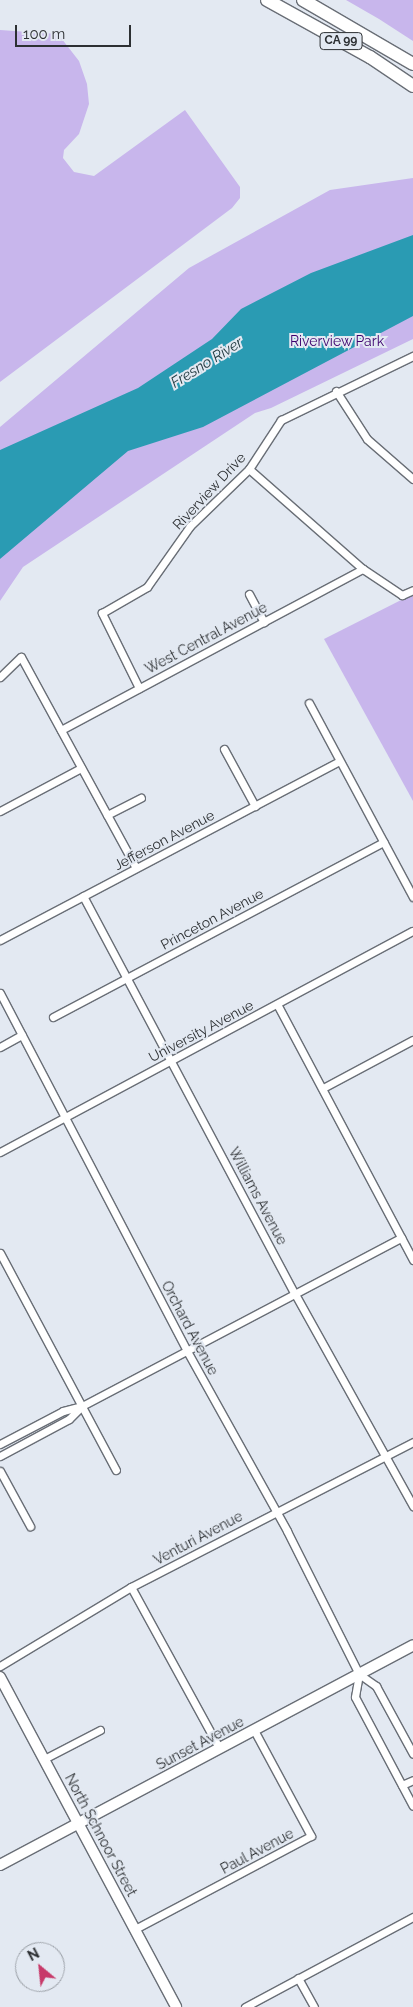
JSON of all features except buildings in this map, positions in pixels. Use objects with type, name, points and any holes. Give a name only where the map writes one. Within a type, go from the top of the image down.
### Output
[{"type":"highway","name":"CA 99","points":[[267,0],[370,57],[413,86]]},
{"type":"highway","name":"CA 99","points":[[303,0],[413,64]]},
{"type":"main road","name":"Sunset Avenue","points":[[0,1865],[413,1645]]},
{"type":"main road","name":"North Schnoor Street","points":[[0,1677],[176,2007]]},
{"type":"street","name":"Riverview Drive","points":[[139,688],[102,613],[147,588],[190,526],[249,470],[280,420],[336,391],[413,356]]},
{"type":"street","points":[[336,391],[367,439],[413,479]]},
{"type":"street","points":[[249,470],[363,569],[402,595],[413,590]]},
{"type":"street","name":"West Central Avenue","points":[[61,730],[363,569]]},
{"type":"street","points":[[249,594],[264,622]]},
{"type":"street","points":[[0,677],[21,657],[136,868]]},
{"type":"street","points":[[309,703],[413,897]]},
{"type":"street","points":[[224,749],[255,806]]},
{"type":"street","name":"Jefferson Avenue","points":[[0,940],[339,761]]},
{"type":"street","points":[[0,811],[82,768]]},
{"type":"street","points":[[107,815],[141,798]]},
{"type":"street","name":"Princeton Avenue","points":[[53,1017],[383,842]]},
{"type":"street","name":"Williams Avenue","points":[[83,896],[295,1294],[413,1506]]},
{"type":"street","name":"University Avenue","points":[[0,1152],[413,932]]},
{"type":"street","name":"Orchard Avenue","points":[[0,994],[187,1351],[277,1511],[359,1674]]},
{"type":"street","points":[[277,1004],[413,1260]]},
{"type":"street","points":[[0,1046],[22,1035]]},
{"type":"street","points":[[323,1088],[413,1040]]},
{"type":"street","points":[[0,1444],[63,1411],[82,1406],[401,1238]]},
{"type":"street","points":[[0,1253],[116,1470]]},
{"type":"street","points":[[0,1456],[69,1419],[82,1406]]},
{"type":"street","name":"Venturi Avenue","points":[[0,1666],[132,1587],[413,1442]]},
{"type":"street","points":[[0,1471],[30,1526]]},
{"type":"street","points":[[132,1587],[220,1748]]},
{"type":"street","points":[[413,1754],[376,1686],[359,1674],[356,1696],[413,1806]]},
{"type":"street","points":[[44,1759],[100,1730]]},
{"type":"street","name":"Paul Avenue","points":[[135,1929],[311,1836],[254,1730]]},
{"type":"street","points":[[402,1785],[413,1780]]},
{"type":"street","points":[[245,2007],[413,1917]]},
{"type":"street","points":[[298,1978],[314,2007]]},
{"type":"green space","points":[[346,0],[413,0],[413,41],[379,19]]},
{"type":"green space","points":[[0,30],[58,34],[79,61],[87,84],[89,104],[79,134],[64,150],[63,158],[74,172],[94,176],[185,110],[240,187],[240,198],[232,208],[0,382]]},
{"type":"green space","name":"Riverview Park","points":[[413,178],[413,339],[271,408],[255,413],[23,567],[0,601],[0,427],[189,268],[330,190]]},
{"type":"green space","points":[[413,594],[413,801],[324,639]]},
{"type":"water","name":"Fresno River","points":[[413,235],[413,316],[203,427],[128,451],[0,559],[0,450],[138,388],[212,339],[241,309],[311,273]]}]
